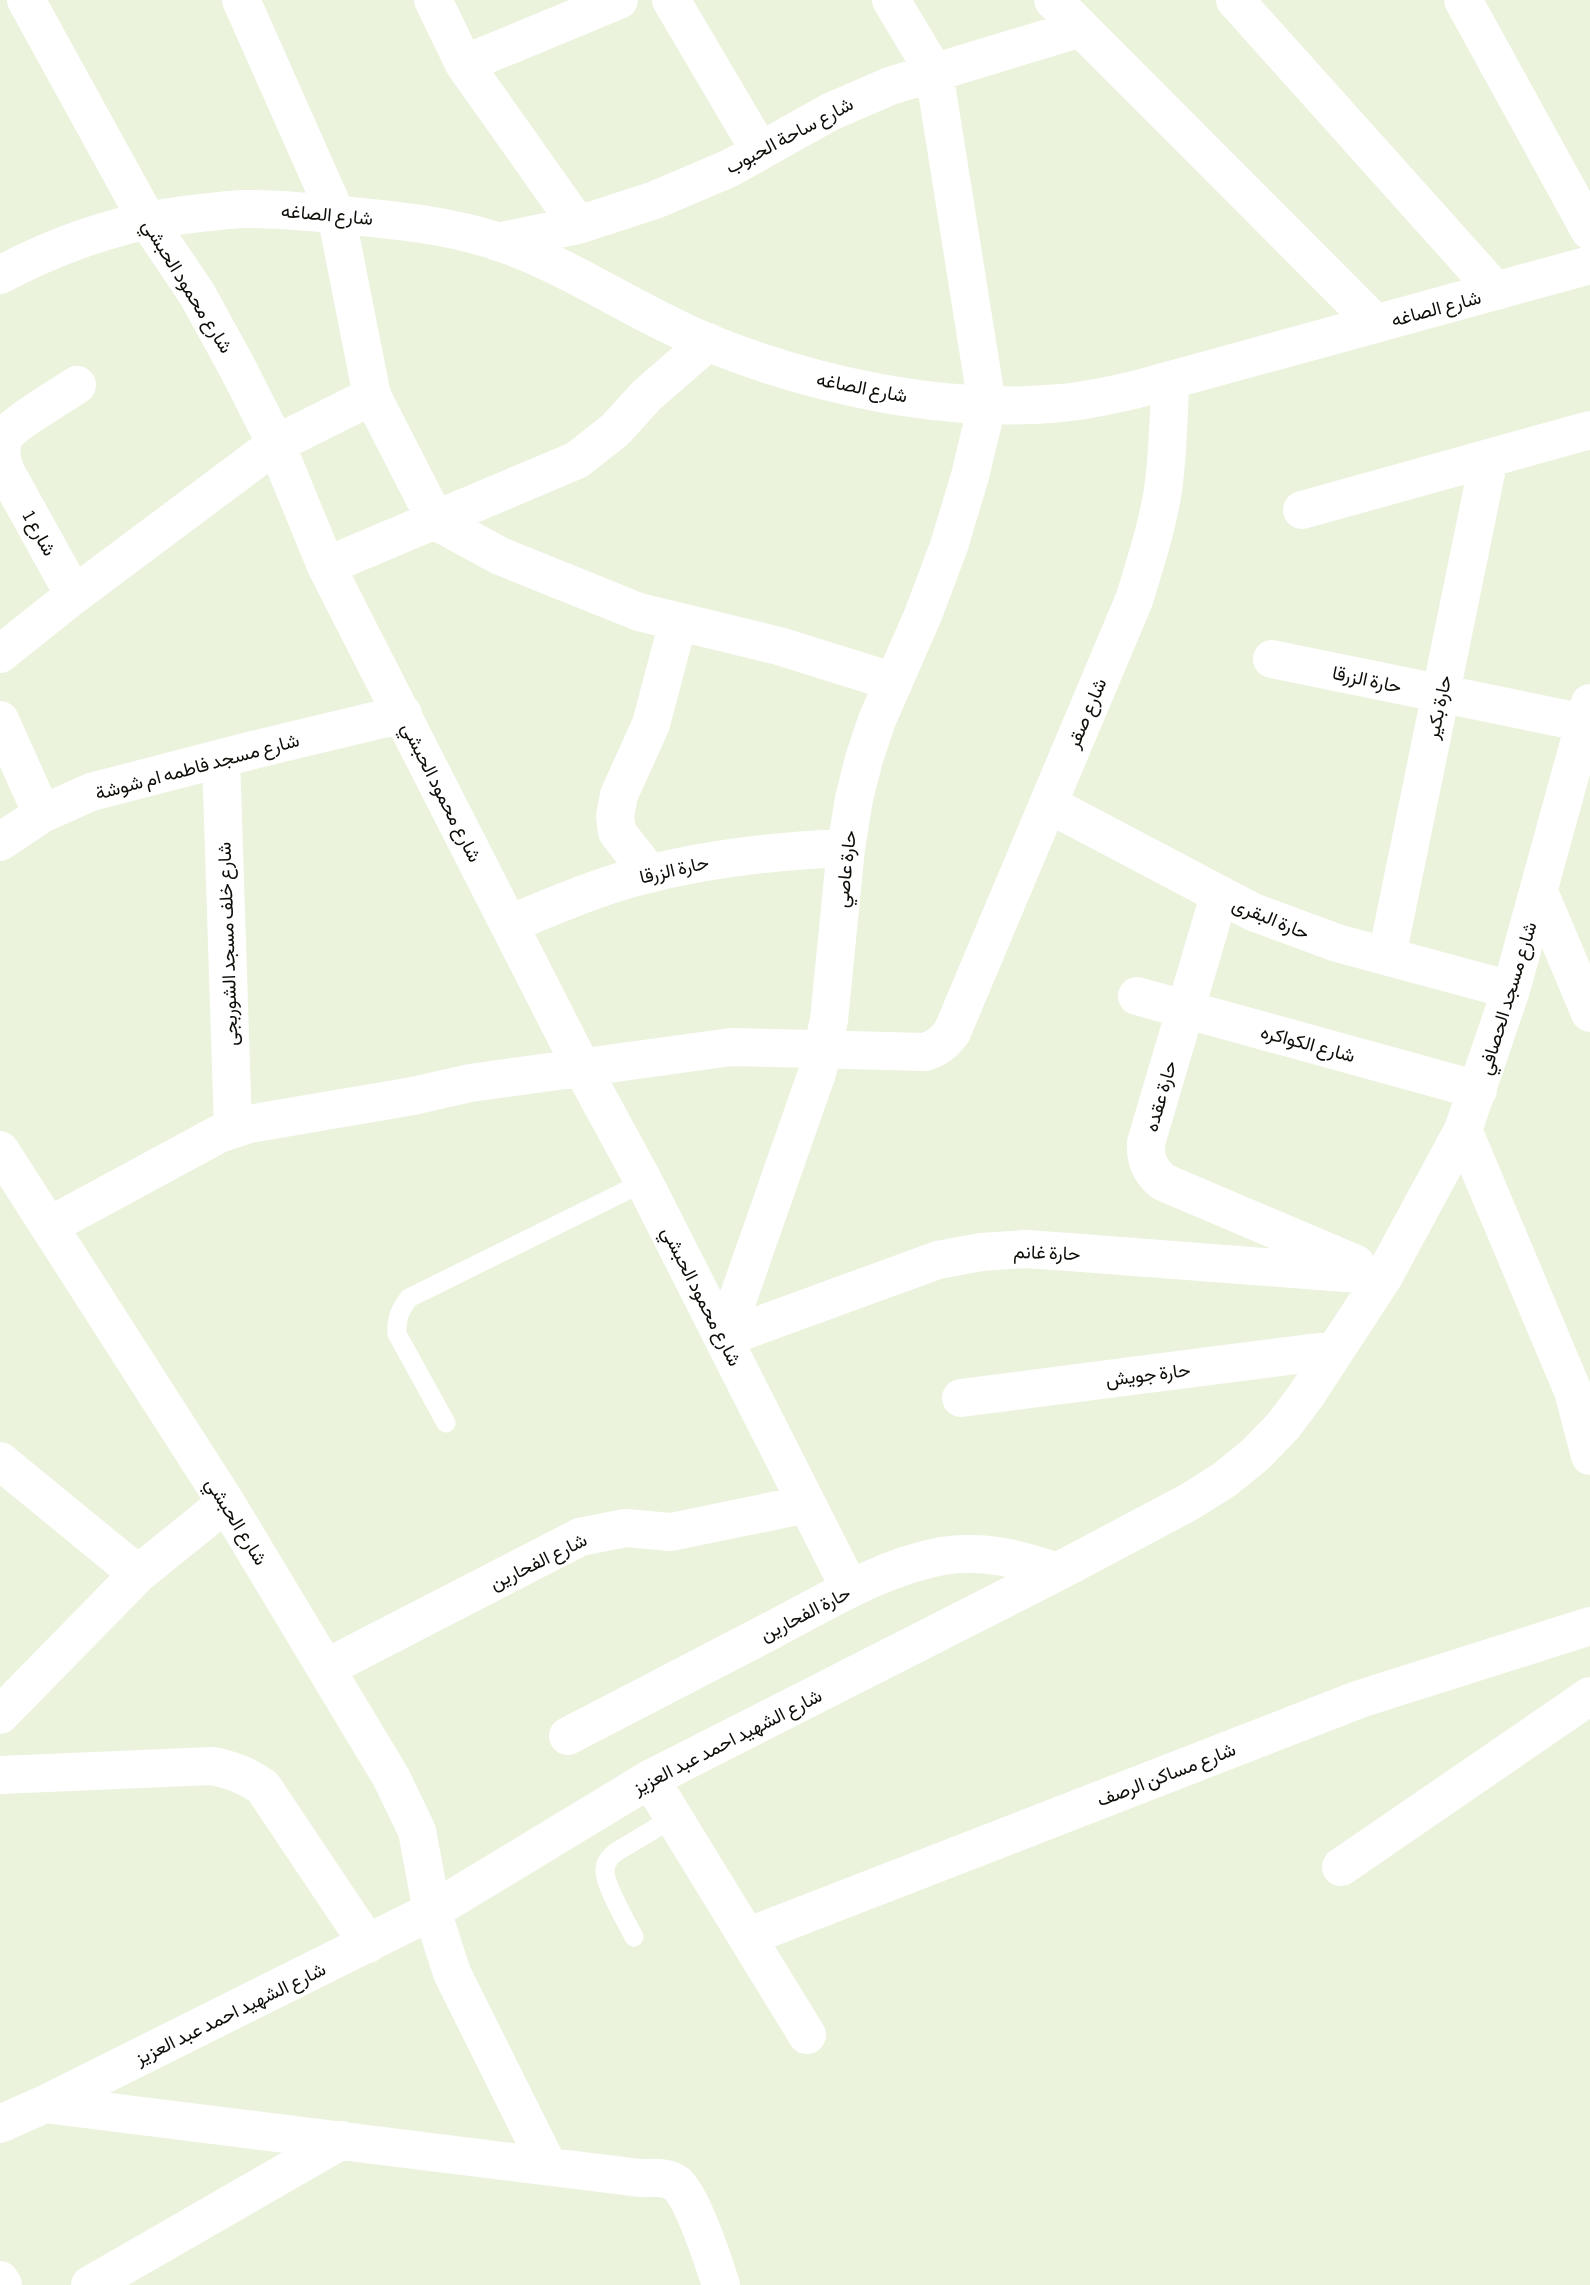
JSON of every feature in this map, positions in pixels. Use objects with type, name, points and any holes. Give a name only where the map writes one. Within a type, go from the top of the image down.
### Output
[{"type":"street","name":"شارع محمود الحبشي","points":[[26,0],[147,220],[197,294],[237,367],[276,444],[326,566],[582,1068],[724,1338],[850,1589]]},
{"type":"street","points":[[242,0],[336,214],[372,396],[436,521],[500,556],[639,612],[779,646],[894,682]]},
{"type":"street","points":[[433,0],[464,64],[578,225]]},
{"type":"street","points":[[464,64],[619,0]]},
{"type":"street","points":[[671,0],[760,151]]},
{"type":"street","points":[[891,0],[934,72],[987,405]]},
{"type":"street","points":[[1053,0],[1376,324]]},
{"type":"street","points":[[1235,0],[1496,291]]},
{"type":"street","points":[[1463,0],[1590,231]]},
{"type":"street","name":"شارع ساحة الحبوب","points":[[498,242],[578,225],[655,200],[730,169],[861,97],[1081,28]]},
{"type":"street","name":"شارع الصاغه","points":[[0,275],[47,251],[96,232],[147,220],[242,209],[291,210],[398,220],[498,242],[604,289],[708,342],[817,379],[873,391],[987,405],[1061,403],[1098,398],[1170,381],[1590,265]]},
{"type":"street","points":[[326,566],[577,460],[615,430],[647,395],[708,342]]},
{"type":"street","name":"شارع صقر","points":[[822,1048],[925,1052],[945,1042],[951,1032],[1133,600],[1151,547],[1162,492],[1170,381]]},
{"type":"street","name":"شارع 1","points":[[74,595],[6,472],[0,450],[7,432],[77,385]]},
{"type":"street","points":[[0,654],[74,595],[276,444],[372,396]]},
{"type":"street","name":"حارة عاصي","points":[[724,1338],[817,1073],[829,1020],[846,848],[864,759],[949,546],[987,405]]},
{"type":"street","points":[[1302,510],[1590,429]]},
{"type":"street","name":"حارة بكير","points":[[1387,956],[1489,458]]},
{"type":"street","points":[[650,874],[617,832],[615,816],[619,795],[651,724],[678,622]]},
{"type":"street","name":"حارة الزرقا","points":[[1272,659],[1441,694],[1587,713]]},
{"type":"street","name":"شارع مسجد الحصافي","points":[[1384,1276],[1463,1130],[1478,1090],[1511,990],[1587,713]]},
{"type":"street","name":"شارع مسجد فاطمه ام شوشة","points":[[0,842],[42,814],[90,792],[403,714]]},
{"type":"street","points":[[0,720],[42,814]]},
{"type":"street","name":"شارع خلف مسجد الشوربجى","points":[[221,758],[233,1129]]},
{"type":"street","name":"حارة البقرى","points":[[1048,804],[1219,896],[1288,926],[1337,943],[1511,990]]},
{"type":"street","name":"حارة الزرقا","points":[[510,924],[617,882],[650,874],[731,857],[788,850],[846,848]]},
{"type":"street","points":[[1539,892],[1587,998]]},
{"type":"street","name":"حارة عقده","points":[[1219,896],[1146,1143],[1148,1165],[1163,1182],[1384,1276]]},
{"type":"street","name":"شارع الكواكره","points":[[1137,996],[1478,1090]]},
{"type":"street","points":[[49,1226],[219,1134],[289,1116],[412,1096],[470,1083],[731,1047],[822,1048]]},
{"type":"street","points":[[1463,1130],[1573,1391],[1590,1457]]},
{"type":"street","name":"شارع الحبشي","points":[[0,1150],[225,1501],[391,1777],[417,1831],[432,1911],[452,1973],[548,2166]]},
{"type":"street","name":"حارة غانم","points":[[724,1338],[938,1260],[981,1252],[1025,1249],[1384,1276]]},
{"type":"street","name":"شارع الشهيد احمد عبد العزيز","points":[[0,2123],[45,2104],[432,1911],[650,1779],[1189,1502],[1224,1480],[1255,1455],[1283,1426],[1384,1276]]},
{"type":"street","name":"حارة جويش","points":[[961,1398],[1334,1350]]},
{"type":"street","points":[[0,1461],[138,1574]]},
{"type":"street","points":[[0,1715],[138,1574],[225,1501]]},
{"type":"street","name":"شارع الفحارين","points":[[326,1668],[580,1537],[625,1528],[671,1532],[807,1504]]},
{"type":"street","name":"حارة الفحارين","points":[[568,1736],[850,1589],[907,1565],[944,1556],[983,1554],[1020,1560],[1057,1572]]},
{"type":"street","name":"شارع مساكن الرصف","points":[[747,1937],[1360,1699],[1590,1626]]},
{"type":"street","points":[[1341,1867],[1590,1696]]},
{"type":"street","points":[[0,1775],[212,1766],[248,1776],[263,1787],[368,1944]]},
{"type":"street","points":[[650,1779],[807,2035]]},
{"type":"street","points":[[45,2104],[640,2178],[662,2178],[676,2183],[688,2198],[722,2285]]},
{"type":"street","points":[[90,2285],[342,2140]]},
{"type":"street","points":[[0,2280],[3,2285]]},
{"type":"lane","points":[[446,1423],[397,1334],[401,1309],[409,1298],[644,1182]]},
{"type":"lane","points":[[634,1937],[607,1880],[605,1870],[608,1859],[673,1818]]}]
